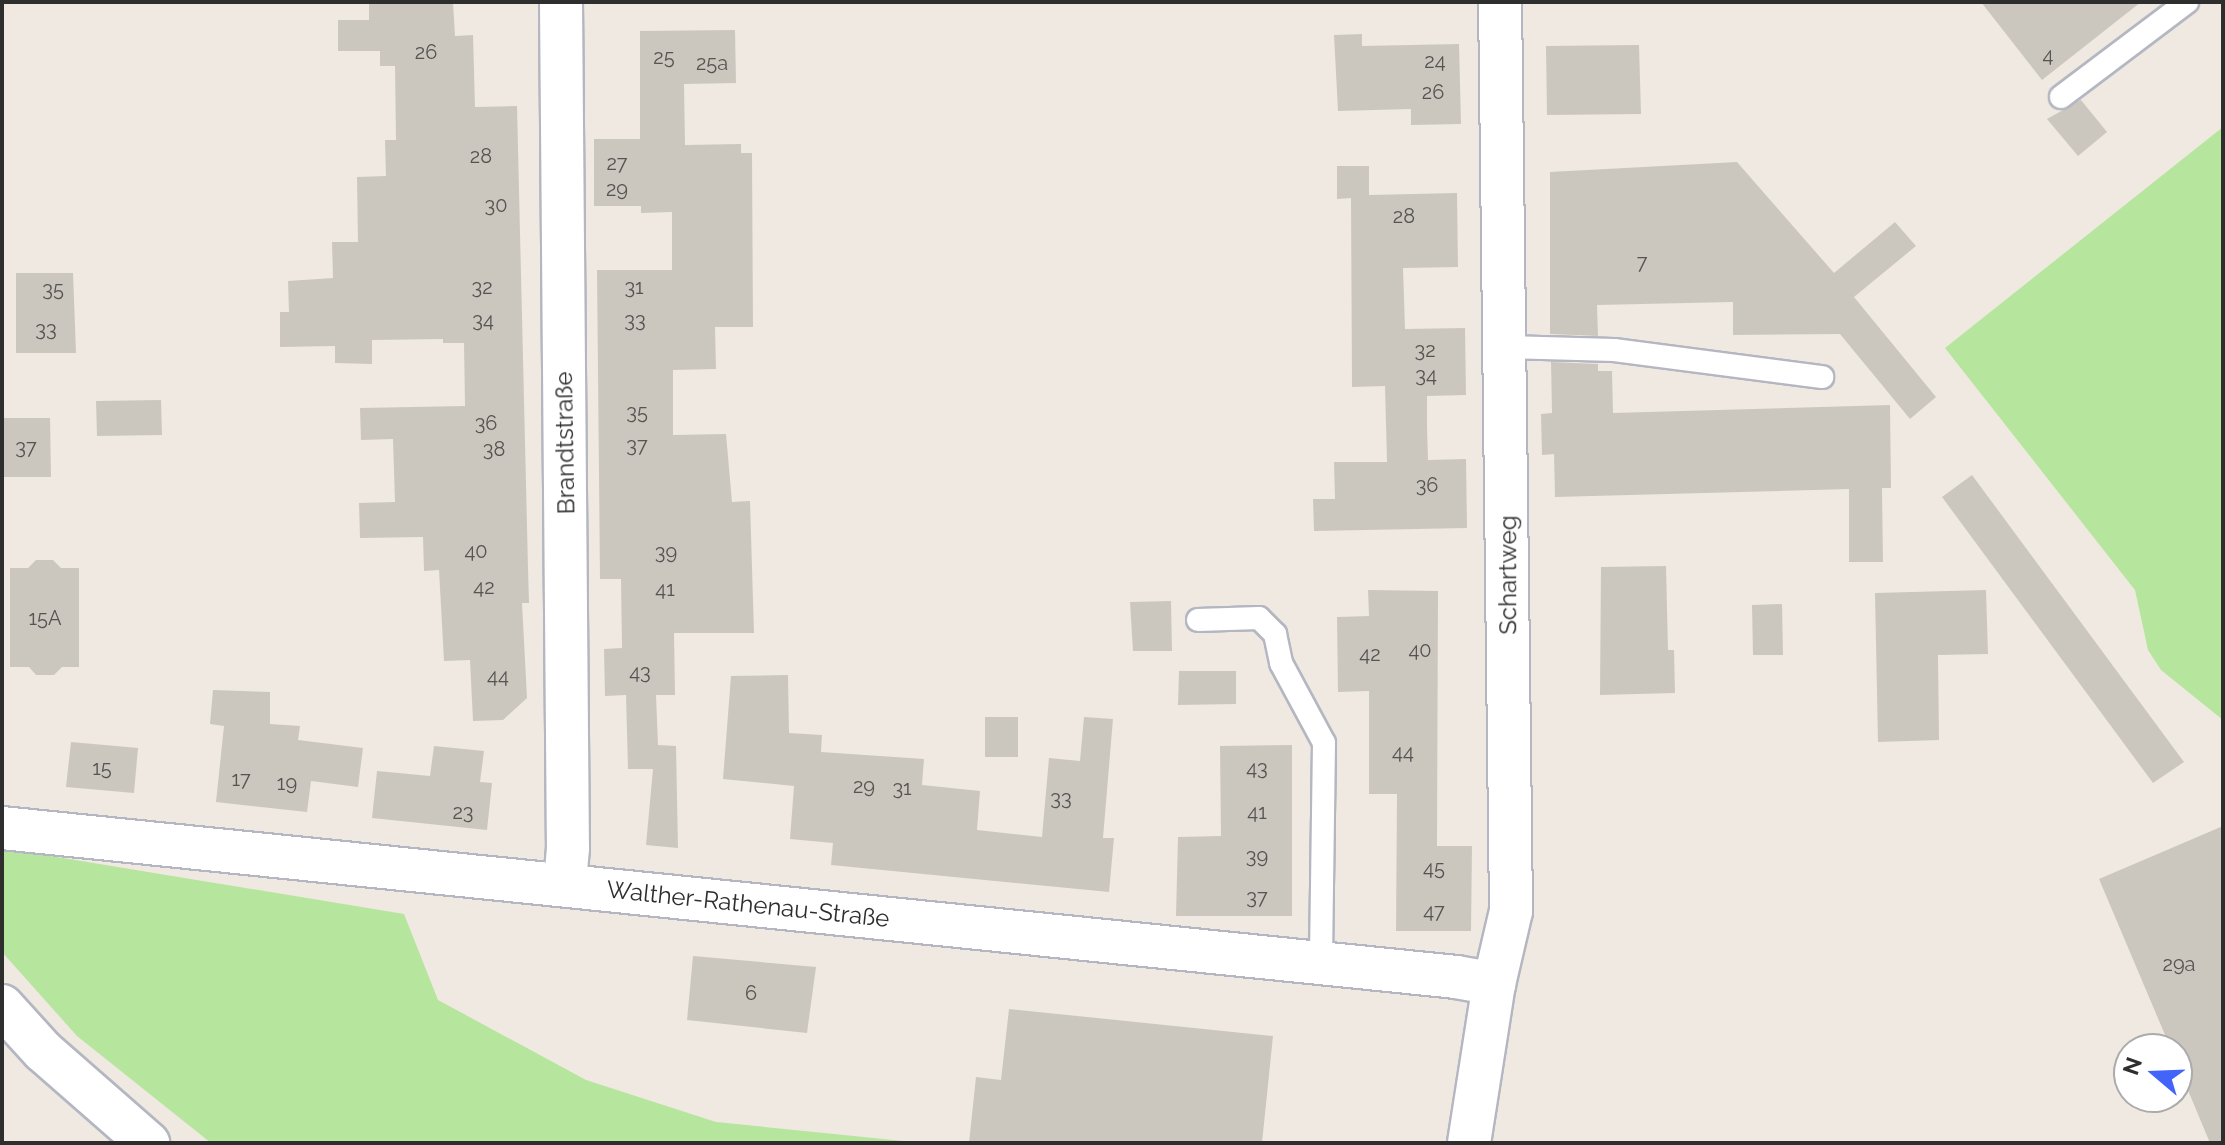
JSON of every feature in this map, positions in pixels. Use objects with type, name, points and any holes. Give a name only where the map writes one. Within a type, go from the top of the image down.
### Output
[{"type":"street","name":"Brandtstraße","points":[[561,2],[568,848],[565,885]]},
{"type":"street","name":"Schartweg","points":[[1469,1143],[1494,984],[1509,929],[1511,901],[1500,2]]},
{"type":"street","name":"Walther-Rathenau-Straße","points":[[2,828],[1321,963],[1494,984]]},
{"type":"street","points":[[2,1006],[43,1051],[148,1143]]},
{"type":"lane","points":[[2061,97],[2187,2]]},
{"type":"lane","points":[[1506,347],[1614,350],[1822,377]]},
{"type":"lane","points":[[1198,620],[1259,618],[1275,634],[1281,663],[1324,743],[1321,963]]},
{"type":"green space","points":[[2223,127],[2223,720],[2161,670],[2148,650],[2135,590],[1945,348]]},
{"type":"green space","points":[[2,848],[404,914],[438,1000],[586,1080],[716,1122],[923,1143],[211,1143],[77,1036],[2,952]]},
{"type":"building","points":[[369,2],[453,2],[455,36],[473,35],[475,107],[517,106],[529,603],[522,603],[527,698],[503,720],[473,721],[470,660],[444,661],[439,570],[424,571],[423,537],[360,538],[359,503],[395,502],[393,439],[361,440],[360,408],[465,406],[464,343],[443,343],[443,339],[372,340],[372,364],[335,363],[335,346],[280,347],[280,312],[289,312],[288,281],[333,278],[332,242],[358,242],[357,177],[386,176],[385,140],[396,140],[395,66],[380,66],[380,51],[338,51],[338,20],[369,20]]},
{"type":"building","points":[[1981,2],[2141,2],[2042,80]]},
{"type":"building","points":[[735,30],[736,83],[684,84],[685,145],[741,144],[741,153],[752,153],[753,327],[715,327],[716,369],[673,370],[673,435],[726,434],[732,502],[750,501],[754,633],[674,633],[675,695],[656,695],[658,745],[676,746],[678,848],[646,845],[653,769],[628,769],[626,695],[605,696],[604,649],[622,648],[621,579],[600,579],[597,270],[672,270],[672,212],[641,213],[641,206],[594,206],[594,139],[640,139],[640,31]]},
{"type":"building","points":[[1362,34],[1362,46],[1459,44],[1461,124],[1411,125],[1411,109],[1338,111],[1334,35]]},
{"type":"building","points":[[1639,45],[1641,114],[1547,115],[1546,46]]},
{"type":"building","points":[[2081,100],[2107,132],[2078,156],[2047,119]]},
{"type":"building","points":[[1737,162],[1834,273],[1895,222],[1916,246],[1854,297],[1936,397],[1910,419],[1840,334],[1733,335],[1733,302],[1597,305],[1598,336],[1550,334],[1550,172]]},
{"type":"building","points":[[1337,166],[1369,166],[1369,195],[1457,193],[1458,267],[1403,268],[1405,329],[1465,328],[1466,395],[1427,396],[1427,427],[1428,460],[1466,459],[1467,528],[1314,531],[1313,499],[1335,499],[1334,462],[1387,462],[1385,386],[1352,387],[1351,198],[1337,199]]},
{"type":"building","points":[[16,273],[73,273],[76,353],[16,353]]},
{"type":"building","points":[[1551,362],[1598,364],[1598,371],[1612,371],[1613,413],[1890,405],[1891,488],[1882,488],[1883,562],[1849,562],[1849,489],[1555,497],[1554,454],[1542,455],[1541,414],[1552,413]]},
{"type":"building","points":[[161,400],[162,435],[97,436],[96,401]]},
{"type":"building","points":[[2,418],[50,418],[51,477],[2,477]]},
{"type":"building","points":[[1972,475],[2184,762],[2153,783],[1942,497]]},
{"type":"building","points":[[36,560],[53,560],[61,568],[79,568],[79,667],[62,667],[54,675],[36,675],[29,667],[10,667],[10,568],[28,568]]},
{"type":"building","points":[[1666,566],[1668,650],[1674,650],[1675,693],[1600,695],[1601,567]]},
{"type":"building","points":[[1368,590],[1438,591],[1437,846],[1472,846],[1471,931],[1396,931],[1397,794],[1369,794],[1369,691],[1338,692],[1337,617],[1369,616]]},
{"type":"building","points":[[1986,590],[1988,654],[1938,655],[1939,740],[1878,742],[1875,593]]},
{"type":"building","points":[[1171,601],[1172,651],[1133,651],[1130,602]]},
{"type":"building","points":[[1782,604],[1783,655],[1753,655],[1752,605]]},
{"type":"building","points":[[1179,671],[1236,671],[1236,704],[1178,705]]},
{"type":"building","points":[[788,675],[789,733],[822,735],[821,752],[924,759],[922,785],[980,791],[977,830],[1042,837],[1049,758],[1080,761],[1084,717],[1113,719],[1103,838],[1114,838],[1109,892],[831,865],[833,843],[790,839],[794,786],[723,779],[731,676]]},
{"type":"building","points":[[213,690],[270,692],[270,724],[300,726],[298,740],[363,748],[358,787],[311,781],[307,812],[216,802],[224,726],[210,724]]},
{"type":"building","points":[[985,717],[1018,717],[1018,757],[985,757]]},
{"type":"building","points":[[71,742],[138,748],[134,793],[66,787]]},
{"type":"building","points":[[1292,745],[1292,916],[1176,916],[1178,837],[1221,836],[1220,746]]},
{"type":"building","points":[[434,746],[484,751],[480,782],[492,783],[487,830],[372,818],[377,771],[430,776]]},
{"type":"building","points":[[2223,826],[2223,1143],[2210,1143],[2193,1102],[2193,1033],[2164,1033],[2099,879]]},
{"type":"building","points":[[693,956],[816,967],[807,1033],[687,1020]]},
{"type":"building","points":[[1009,1009],[1273,1036],[1262,1143],[969,1143],[976,1077],[1001,1080]]}]
